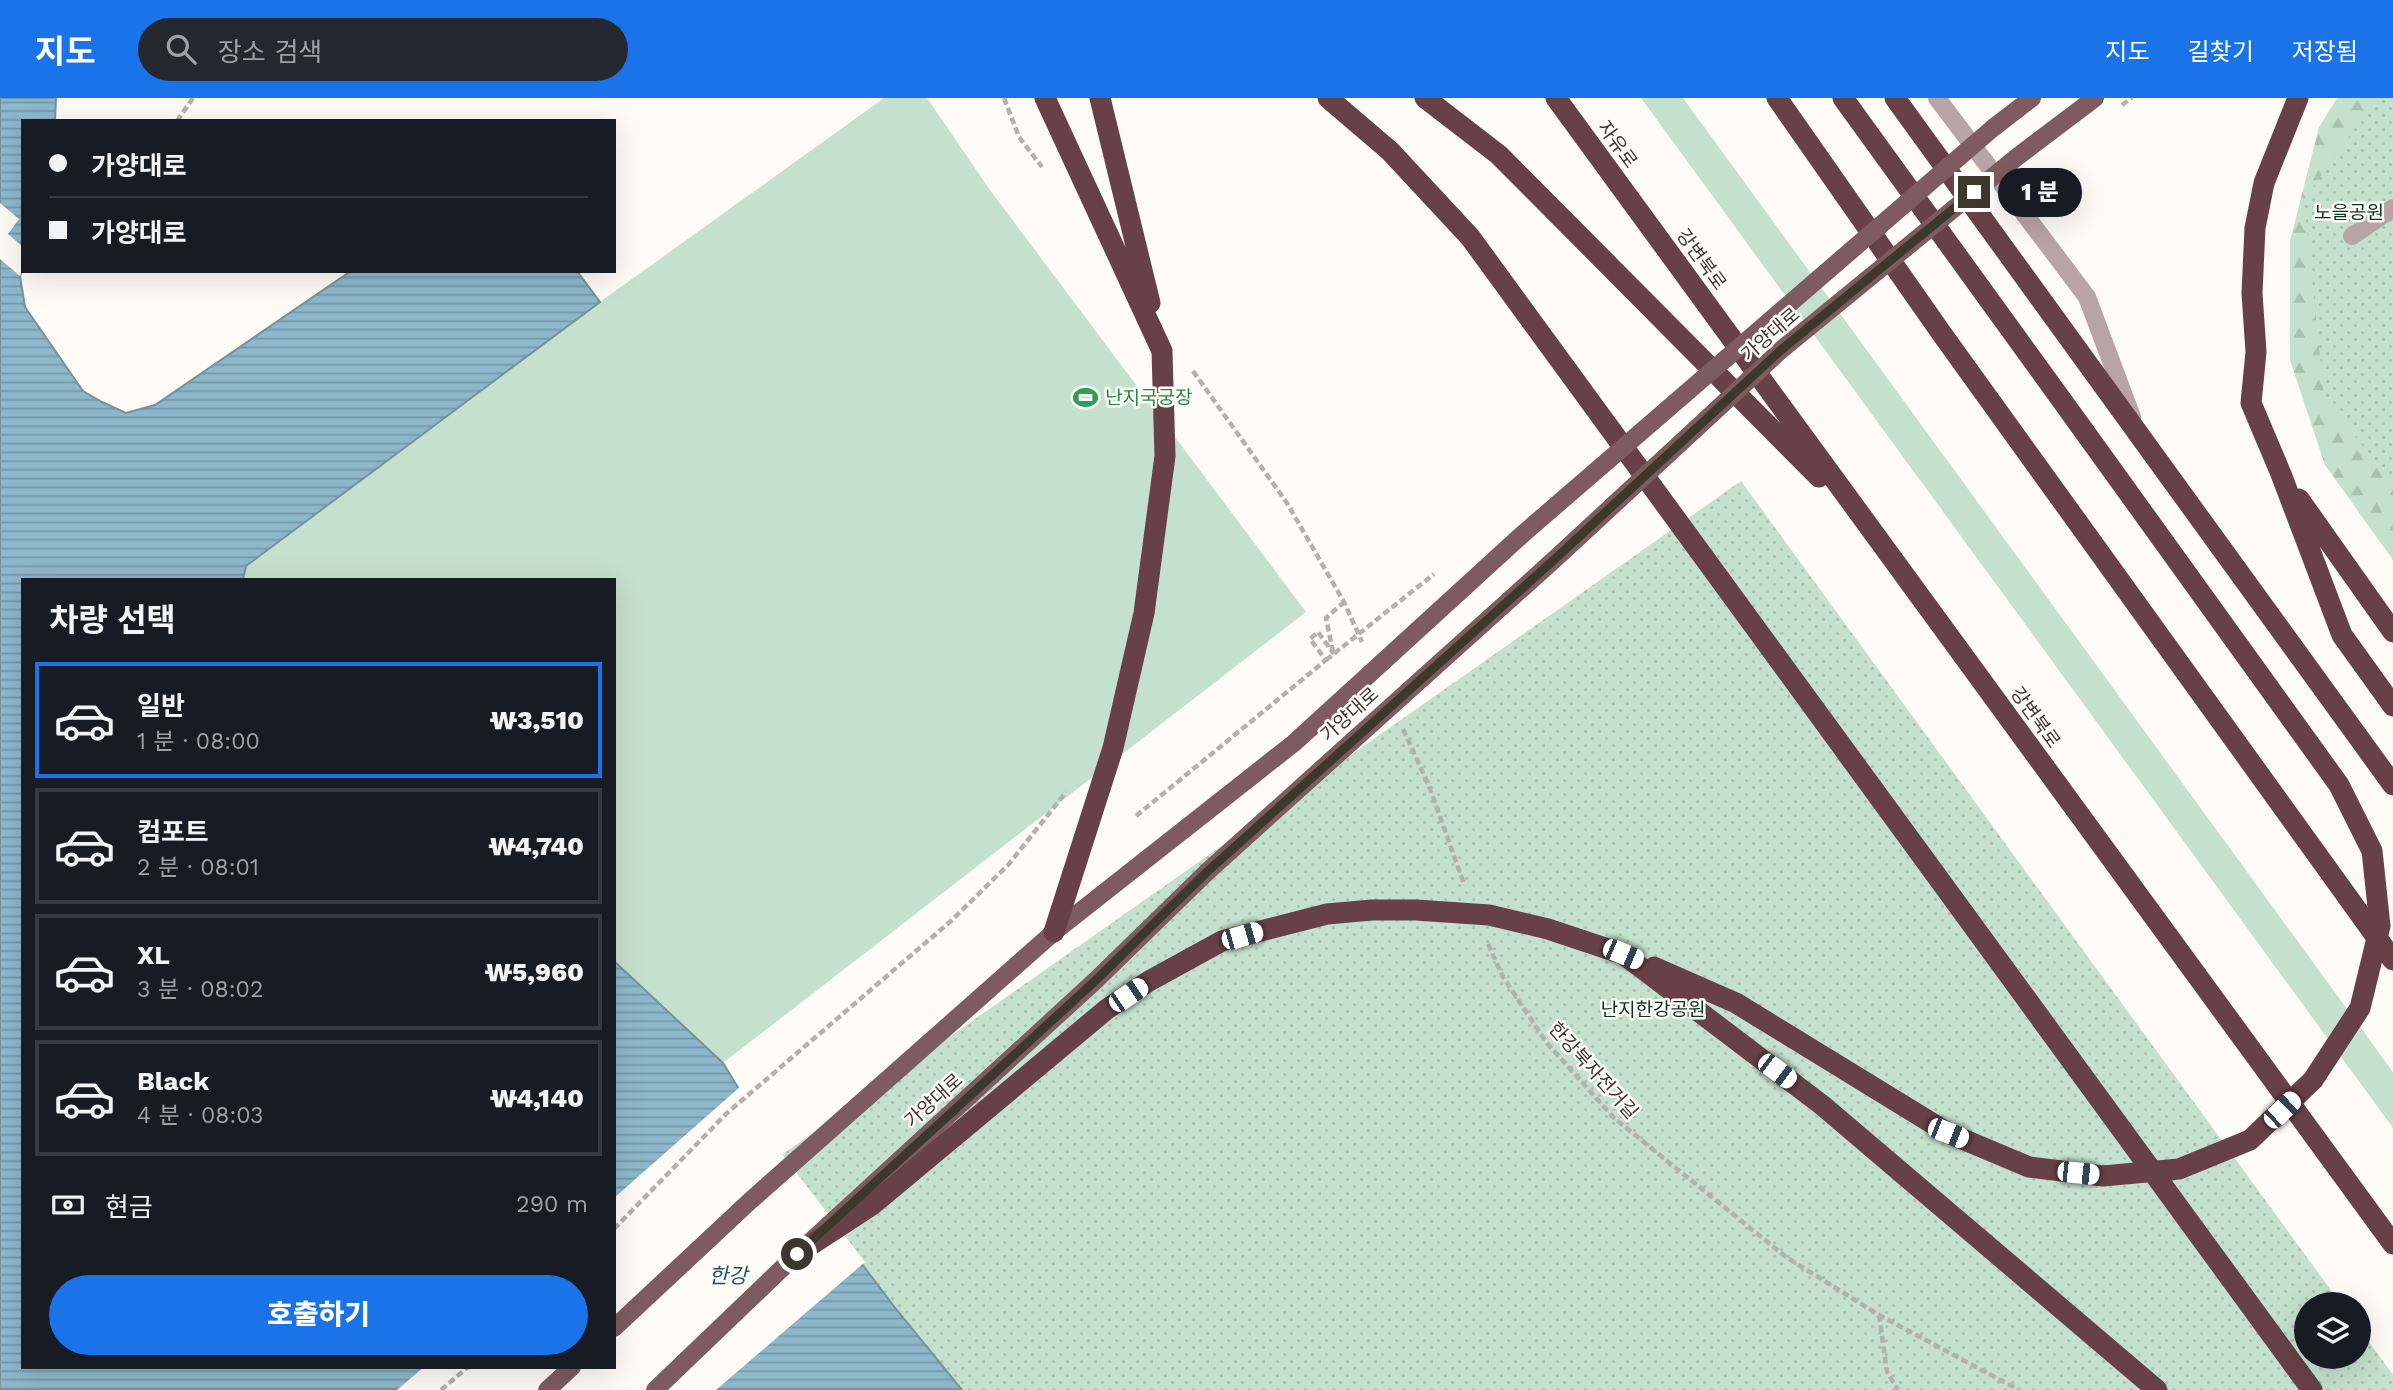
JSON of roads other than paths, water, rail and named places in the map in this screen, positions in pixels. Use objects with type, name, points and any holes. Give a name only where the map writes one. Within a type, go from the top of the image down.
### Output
[{"type":"highway","points":[[1045,98],[1162,351]]},
{"type":"highway","points":[[1054,932],[1113,748],[1144,613],[1165,456],[1162,351],[1100,98]]},
{"type":"highway","points":[[1328,98],[1390,151],[1470,237],[2312,1390]]},
{"type":"highway","points":[[1425,98],[1499,155],[1868,526]]},
{"type":"highway","name":"자유로","points":[[1556,98],[1643,217]]},
{"type":"highway","points":[[1777,98],[1942,334],[2393,960]]},
{"type":"highway","points":[[797,1254],[872,1205],[1107,1009],[1159,975],[1222,941],[1327,914],[1416,910],[1489,915],[1548,929],[1623,954],[1735,1003],[1948,1133],[2029,1167],[2103,1175],[2179,1169],[2250,1140],[2313,1080],[2360,1008],[2380,926],[2372,850],[2339,785],[1843,98]]},
{"type":"highway","points":[[1895,98],[2393,785]]},
{"type":"highway","points":[[2298,98],[2264,183],[2255,228],[2252,293],[2256,352],[2251,402],[2342,635],[2393,706]]},
{"type":"highway","name":"강변북로","points":[[1643,217],[2393,1244]]},
{"type":"highway","points":[[2281,474],[2393,632]]},
{"type":"highway","points":[[1623,954],[1822,1105],[2157,1390]]},
{"type":"main road","name":"가양대로","points":[[616,1326],[750,1201],[1054,932],[1294,743],[1524,533],[1993,128],[2032,98]]},
{"type":"main road","name":"가양대로","points":[[655,1390],[797,1254],[1095,981],[1208,871],[1556,558],[1781,350],[2017,157],[2095,98]]},
{"type":"main road","points":[[547,1390],[570,1369]]},
{"type":"street","points":[[1937,98],[2087,297],[2138,433]]},
{"type":"street","points":[[2352,236],[2393,208]]},
{"type":"water","name":"한강","points":[[0,98],[56,98],[55,119],[21,119],[20,276],[25,307],[83,391],[126,413],[155,405],[348,273],[578,273],[600,302],[246,566],[243,578],[21,578],[21,1369],[616,1369],[616,963],[723,1063],[780,1156],[896,1309],[962,1390],[0,1390]]},
{"type":"place","name":"난지국궁장","points":[[1085,397]]},
{"type":"park label","name":"노을공원","points":[[2349,212]]},
{"type":"park label","name":"난지한강공원","points":[[1653,1009]]}]
